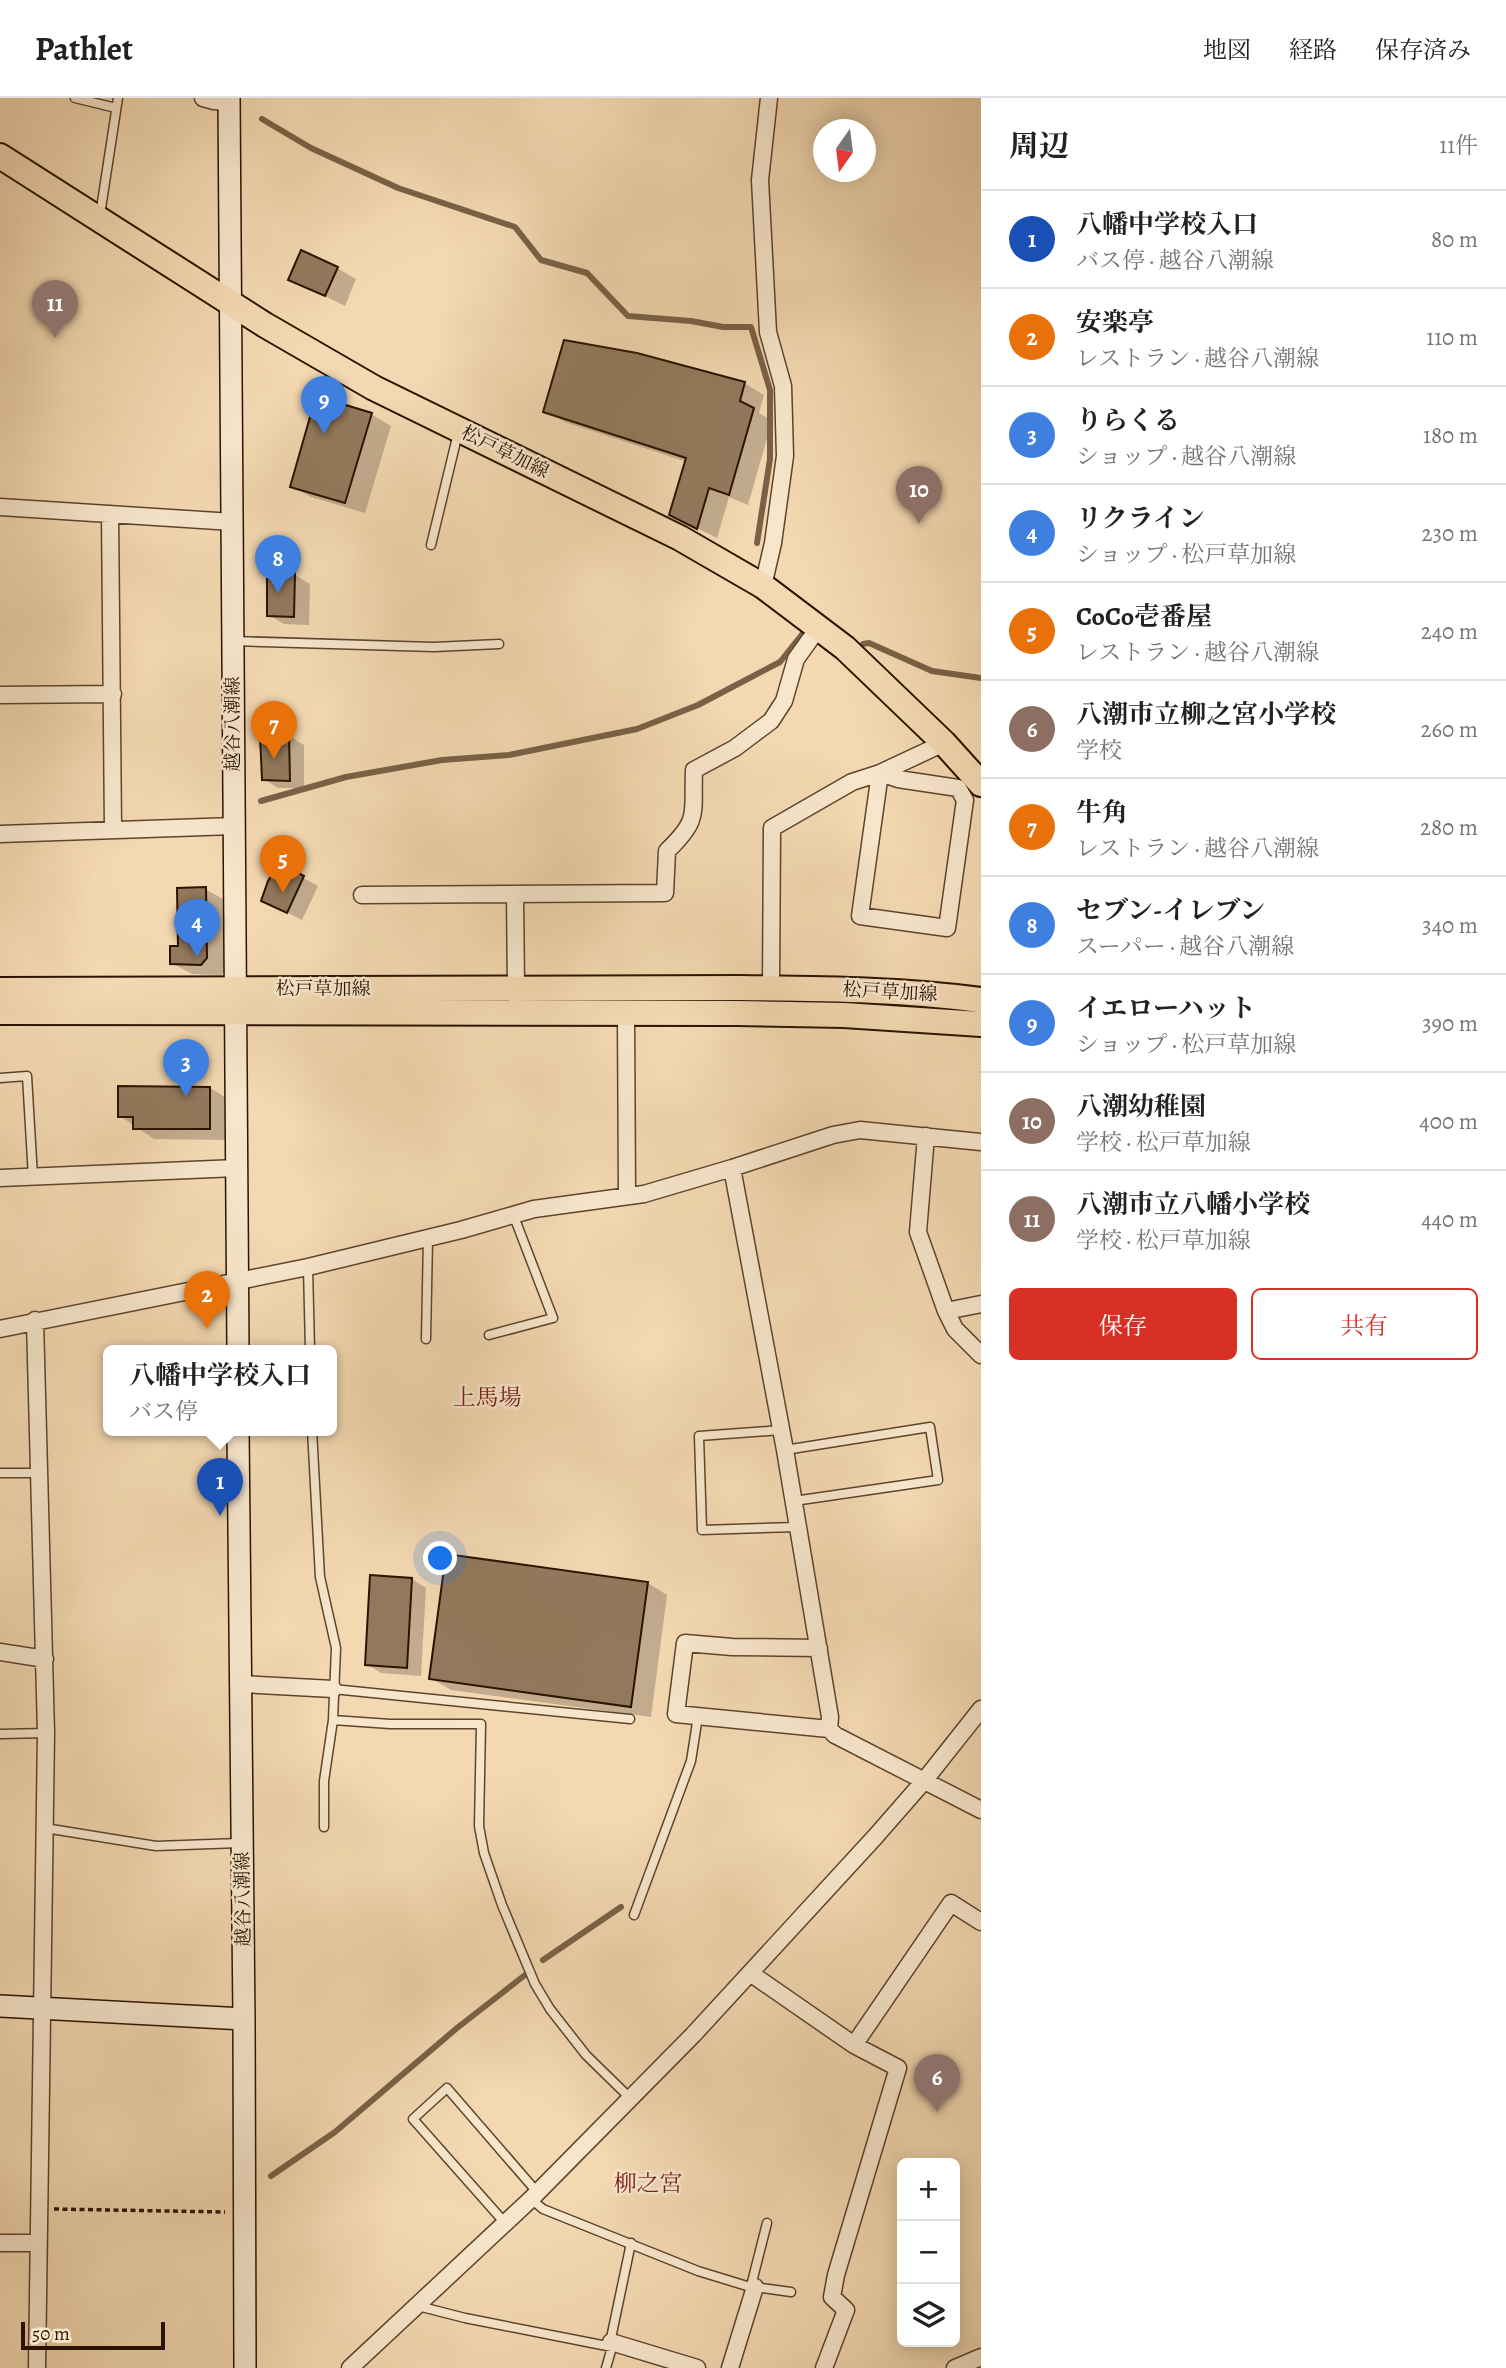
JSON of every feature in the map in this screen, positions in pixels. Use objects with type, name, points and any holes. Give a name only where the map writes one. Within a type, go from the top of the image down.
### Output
[{"type":"main road","name":"越谷八潮線","points":[[229,100],[238,1345]]},
{"type":"main road","name":"松戸草加線","points":[[0,156],[265,326],[374,388],[680,538],[763,586],[845,648],[944,743],[981,784]]},
{"type":"main road","name":"松戸草加線","points":[[0,1012],[516,988],[771,988],[939,994],[981,1000]]},
{"type":"main road","name":"松戸草加線","points":[[0,990],[626,1014],[844,1015],[981,1024]]},
{"type":"main road","name":"越谷八潮線","points":[[245,2368],[241,1684],[248,1436]]},
{"type":"main road","points":[[0,2006],[244,2019]]},
{"type":"street","points":[[203,98],[214,102],[229,100]]},
{"type":"street","points":[[763,586],[773,543],[785,456],[783,386],[768,332],[760,180],[769,98]]},
{"type":"street","points":[[0,507],[233,522]]},
{"type":"street","points":[[110,514],[113,830]]},
{"type":"street","points":[[362,895],[665,893],[667,851],[687,832],[694,819],[694,770],[735,748],[771,720],[784,701],[796,659],[820,627]]},
{"type":"street","points":[[0,695],[113,694]]},
{"type":"street","points":[[771,988],[772,828],[852,782],[880,773],[944,743]]},
{"type":"street","points":[[880,773],[898,779],[958,788],[965,800],[947,928],[860,915],[880,773]]},
{"type":"street","points":[[0,834],[234,826]]},
{"type":"street","points":[[515,894],[516,988]]},
{"type":"street","points":[[626,1014],[627,1196]]},
{"type":"street","points":[[0,1329],[308,1267],[534,1209],[644,1194],[833,1135],[860,1130],[981,1142]]},
{"type":"street","points":[[926,1136],[918,1232],[955,1329],[981,1355]]},
{"type":"street","points":[[0,1178],[237,1168]]},
{"type":"street","points":[[732,1168],[794,1501],[830,1717],[829,1729]]},
{"type":"street","points":[[946,1311],[981,1304]]},
{"type":"street","points":[[35,1320],[46,1732],[37,2368]]},
{"type":"street","points":[[819,1648],[732,1647],[685,1643],[677,1714],[829,1729],[835,1735],[981,1810]]},
{"type":"street","points":[[0,1652],[44,1659]]},
{"type":"street","points":[[241,1684],[333,1689]]},
{"type":"street","points":[[350,2368],[534,2195],[750,1973],[924,1781],[981,1709]]},
{"type":"street","points":[[854,2045],[951,1903],[981,1922]]},
{"type":"street","points":[[750,1973],[854,2045],[898,2068],[836,2275],[832,2297],[846,2310],[824,2368]]},
{"type":"street","points":[[0,2243],[37,2243]]},
{"type":"street","points":[[730,2368],[753,2287]]},
{"type":"street","points":[[610,2345],[697,2368]]},
{"type":"street","points":[[955,2368],[981,2357]]},
{"type":"lane","points":[[75,98],[116,108]]},
{"type":"lane","points":[[100,218],[118,98]]},
{"type":"lane","points":[[431,545],[459,430]]},
{"type":"lane","points":[[233,642],[434,647],[499,644]]},
{"type":"lane","points":[[0,1078],[27,1076],[33,1177]]},
{"type":"lane","points":[[489,1335],[553,1318],[513,1214]]},
{"type":"lane","points":[[426,1339],[428,1238]]},
{"type":"lane","points":[[308,1267],[310,1345]]},
{"type":"lane","points":[[785,1450],[930,1427],[938,1480],[794,1501]]},
{"type":"lane","points":[[781,1430],[699,1436],[702,1530],[797,1527]]},
{"type":"lane","points":[[312,1436],[320,1577],[336,1647],[333,1720],[324,1782],[324,1827]]},
{"type":"lane","points":[[0,1473],[40,1474]]},
{"type":"lane","points":[[333,1689],[631,1719]]},
{"type":"lane","points":[[634,1915],[691,1761],[698,1716]]},
{"type":"lane","points":[[333,1720],[390,1724],[481,1724],[479,1826],[484,1853],[502,1905],[535,1984],[550,2009],[586,2055],[630,2098]]},
{"type":"lane","points":[[0,1734],[46,1732]]},
{"type":"lane","points":[[45,1828],[156,1846],[242,1843]]},
{"type":"lane","points":[[505,2223],[413,2119],[447,2088],[534,2195],[543,2210],[698,2271],[753,2287],[791,2292]]},
{"type":"lane","points":[[753,2287],[767,2223]]},
{"type":"lane","points":[[606,2368],[631,2244]]},
{"type":"lane","points":[[418,2306],[465,2318],[610,2345]]},
{"type":"path","points":[[38,2209],[225,2211]]},
{"type":"building","points":[[301,250],[338,267],[325,296],[288,280]]},
{"type":"building","points":[[564,340],[637,353],[745,382],[740,401],[754,408],[729,495],[709,488],[697,529],[669,515],[686,458],[543,412]]},
{"type":"building","points":[[316,396],[372,413],[345,503],[290,487]]},
{"type":"building","points":[[267,573],[295,573],[294,617],[267,616]]},
{"type":"building","points":[[289,734],[290,781],[262,780],[260,736]]},
{"type":"building","points":[[279,863],[304,876],[287,913],[261,901],[268,881]]},
{"type":"building","points":[[206,887],[207,958],[201,965],[170,964],[170,946],[178,946],[177,888]]},
{"type":"building","points":[[118,1086],[210,1087],[210,1129],[133,1129],[133,1117],[118,1117]]},
{"type":"building","points":[[446,1554],[648,1582],[631,1707],[429,1679]]},
{"type":"building","points":[[370,1575],[412,1578],[407,1668],[365,1665]]},
{"type":"waterway","points":[[262,119],[311,148],[398,188],[515,227],[541,260],[587,273],[628,316],[691,321],[723,327],[751,327],[770,390],[770,459],[757,543]]},
{"type":"waterway","points":[[261,801],[346,777],[442,760],[509,755],[637,729],[698,705],[780,662],[804,632]]},
{"type":"waterway","points":[[863,644],[869,643],[932,671],[981,678]]},
{"type":"waterway","points":[[543,1960],[621,1907]]},
{"type":"waterway","points":[[271,2176],[335,2132],[457,2028],[525,1975]]},
{"type":"place","name":"八潮市立八幡小学校","points":[[55,338]]},
{"type":"place","name":"イエローハット","points":[[324,434]]},
{"type":"place","name":"八潮幼稚園","points":[[919,524]]},
{"type":"place","name":"セブン-イレブン","points":[[278,593]]},
{"type":"place","name":"牛角","points":[[274,759]]},
{"type":"place","name":"CoCo壱番屋","points":[[283,893]]},
{"type":"place","name":"リクライン","points":[[197,957]]},
{"type":"place","name":"りらくる","points":[[186,1097]]},
{"type":"place","name":"安楽亭","points":[[207,1329]]},
{"type":"place","name":"八幡中学校入口","points":[[220,1516]]},
{"type":"place","name":"八潮市立柳之宮小学校","points":[[937,2112]]},
{"type":"district","name":"上馬場","points":[[487,1397]]},
{"type":"district","name":"柳之宮","points":[[648,2183]]}]
